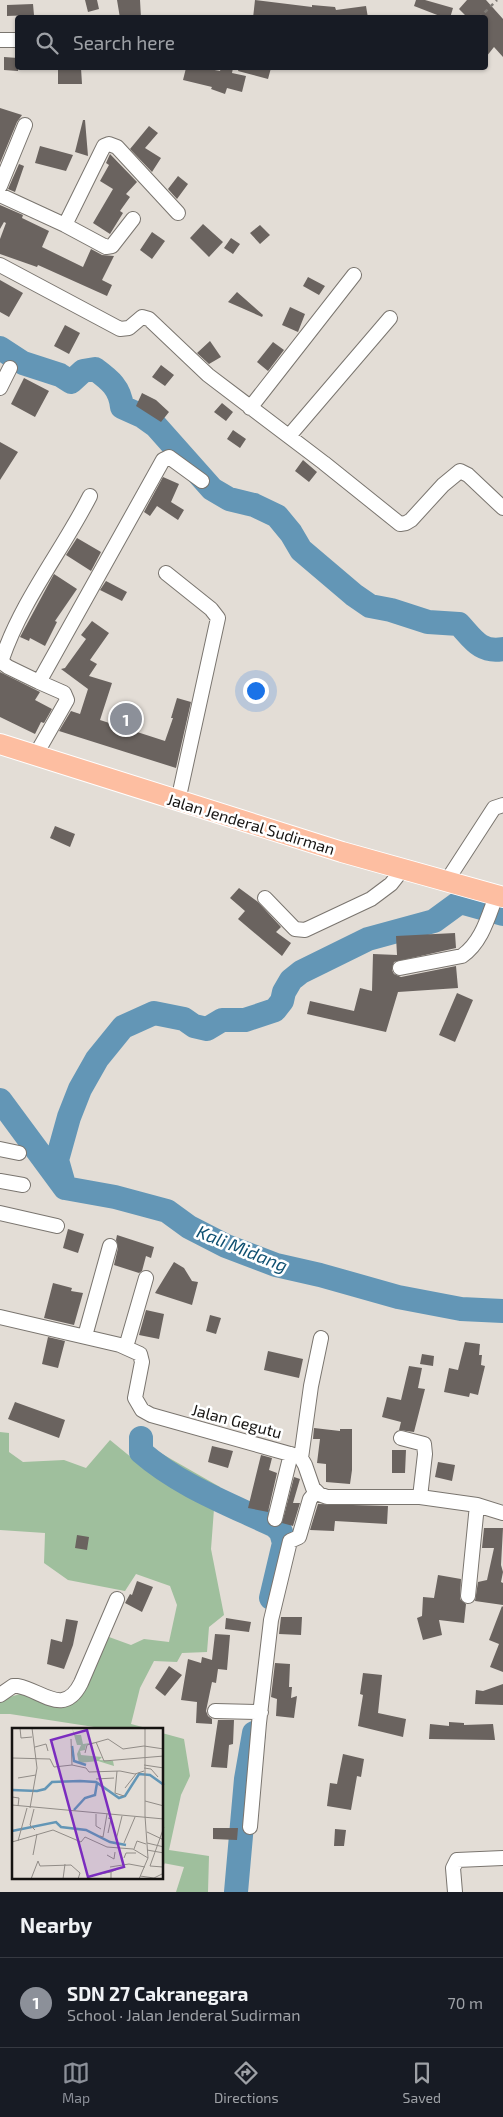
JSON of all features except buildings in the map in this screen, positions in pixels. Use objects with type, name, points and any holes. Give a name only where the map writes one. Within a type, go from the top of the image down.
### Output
[{"type":"highway","name":"Jalan Jenderal Sudirman","points":[[0,744],[178,801],[446,882],[495,905]]},
{"type":"street","points":[[0,40],[15,40]]},
{"type":"street","points":[[0,186],[25,125]]},
{"type":"street","points":[[65,225],[104,146],[109,144],[117,147],[178,213]]},
{"type":"street","points":[[0,195],[65,225],[100,245],[109,247],[112,246],[133,219]]},
{"type":"street","points":[[0,265],[120,329],[130,328],[141,318],[146,317],[208,375],[400,524],[411,520],[443,485],[460,471],[468,475],[503,508]]},
{"type":"street","points":[[250,408],[354,275]]},
{"type":"street","points":[[289,436],[390,318]]},
{"type":"street","points":[[0,388],[10,368]]},
{"type":"street","points":[[39,682],[163,460],[169,457],[202,481]]},
{"type":"street","points":[[35,756],[67,700],[64,693],[8,667],[4,664],[2,658],[33,592],[60,550],[90,496]]},
{"type":"street","points":[[166,573],[211,609],[218,618],[178,801]]},
{"type":"street","points":[[446,882],[494,808],[503,805]]},
{"type":"street","points":[[265,898],[295,930],[305,930],[371,899],[391,884],[402,870]]},
{"type":"street","points":[[400,968],[462,956],[471,950],[478,941],[495,905]]},
{"type":"street","points":[[0,1150],[19,1153]]},
{"type":"street","points":[[0,1181],[23,1185]]},
{"type":"street","points":[[0,1213],[57,1226]]},
{"type":"street","points":[[85,1336],[110,1246]]},
{"type":"street","points":[[0,1317],[126,1347],[146,1278]]},
{"type":"street","points":[[275,1520],[296,1456],[321,1338]]},
{"type":"street","name":"Jalan Gegutu","points":[[126,1347],[138,1352],[142,1358],[135,1398],[142,1410],[168,1420],[296,1456]]},
{"type":"street","points":[[401,1438],[424,1444],[425,1454],[420,1497]]},
{"type":"street","points":[[296,1456],[316,1492],[327,1497],[420,1497],[477,1505],[503,1514]]},
{"type":"street","points":[[250,1827],[256,1712],[271,1620],[290,1541],[299,1538],[310,1499],[316,1492]]},
{"type":"street","points":[[468,1596],[477,1505]]},
{"type":"street","points":[[0,1695],[13,1686],[58,1700],[69,1698],[76,1693],[117,1599]]},
{"type":"street","points":[[215,1712],[256,1712]]},
{"type":"street","points":[[455,1892],[453,1868],[457,1860],[503,1858]]},
{"type":"path","points":[[482,15],[497,0]]},
{"type":"green space","points":[[0,1432],[9,1433],[9,1452],[23,1462],[64,1460],[86,1468],[110,1440],[132,1458],[157,1451],[220,1487],[214,1509],[211,1549],[224,1615],[209,1627],[207,1652],[182,1653],[177,1662],[154,1661],[140,1688],[131,1724],[146,1728],[101,1728],[0,1714],[0,1700],[23,1693],[81,1695],[109,1637],[131,1645],[144,1639],[169,1642],[177,1605],[170,1586],[136,1574],[125,1591],[68,1580],[44,1563],[45,1533],[0,1530]]},
{"type":"green space","points":[[164,1734],[184,1739],[190,1776],[181,1795],[169,1850],[209,1856],[208,1892],[176,1892],[184,1867],[164,1863]]},
{"type":"waterway","points":[[0,348],[23,363],[60,375],[71,382],[83,371],[95,369],[117,390],[122,407],[142,416],[156,426],[212,489],[229,499],[254,505],[277,516],[291,533],[301,550],[354,595],[370,606],[391,610],[428,622],[459,624],[473,640],[483,647],[495,650],[503,649]]},
{"type":"waterway","points":[[65,1188],[57,1160],[69,1117],[80,1089],[97,1059],[123,1027],[154,1013],[184,1019],[194,1026],[207,1029],[222,1020],[245,1020],[275,1010],[282,1001],[284,992],[291,980],[301,972],[368,939],[434,921],[460,902],[503,914]]},
{"type":"waterway","name":"Kali Midang","points":[[0,1100],[65,1188],[115,1197],[167,1211],[189,1227],[226,1246],[276,1265],[398,1297],[461,1309],[503,1311]]},
{"type":"waterway","points":[[141,1438],[141,1452],[172,1475],[205,1494],[275,1526],[281,1532],[284,1543],[271,1598]]},
{"type":"waterway","points":[[236,1892],[246,1779],[254,1733]]},
{"type":"place","name":"SDN 27 Cakranegara","points":[[126,719]]}]
